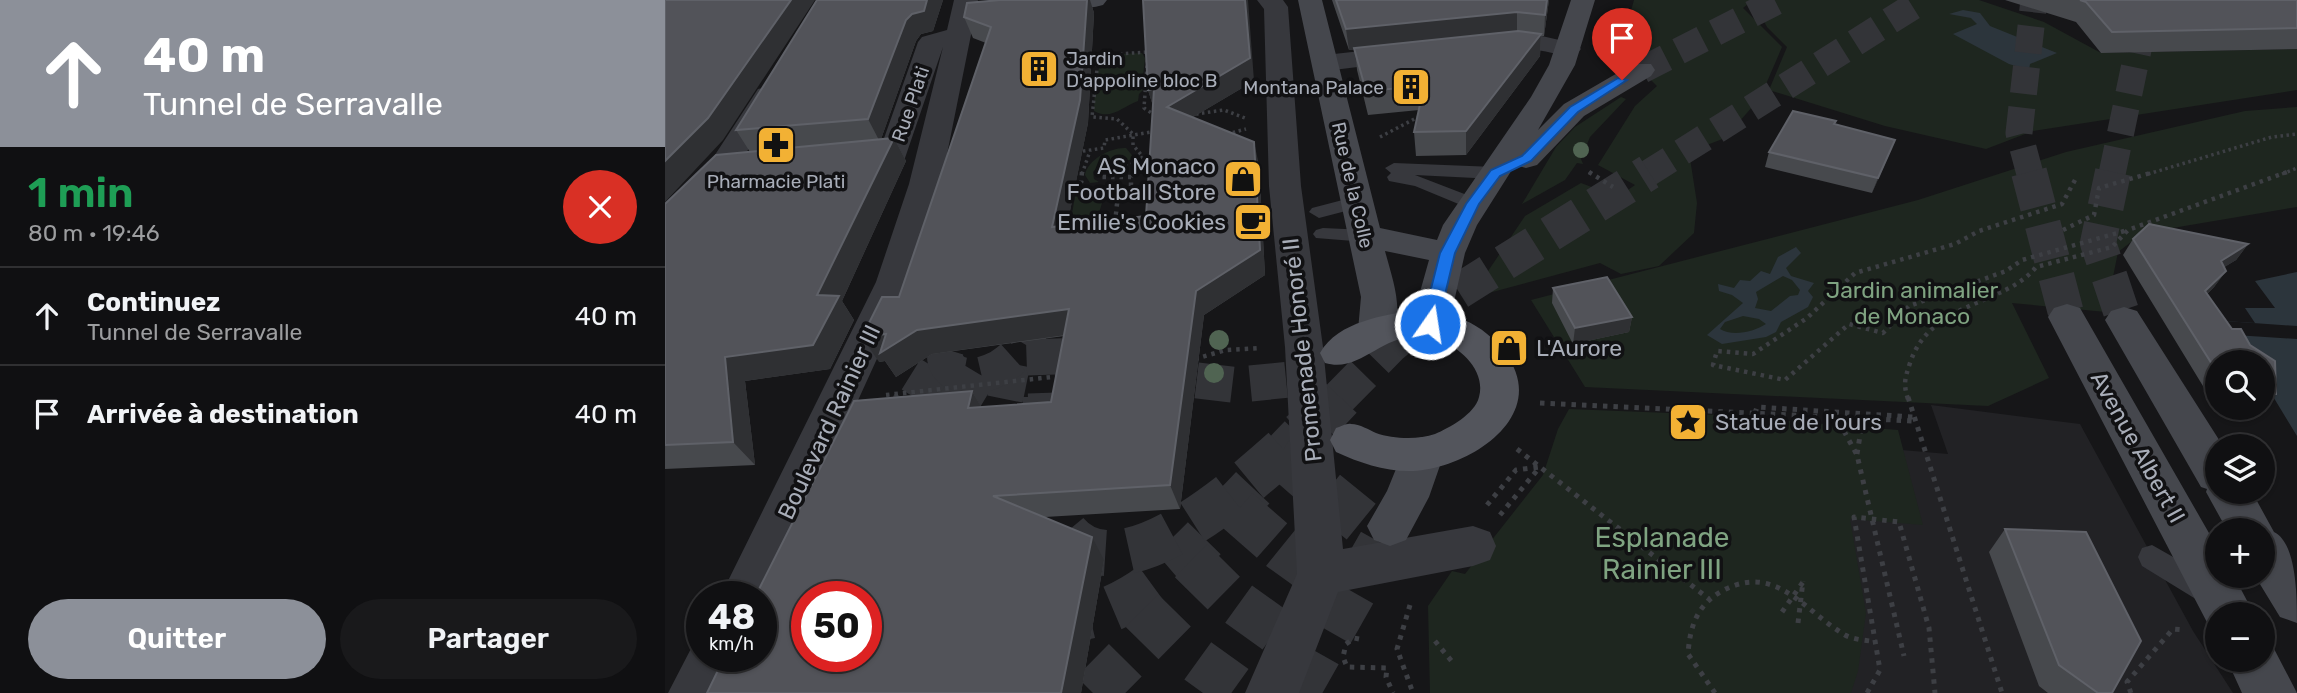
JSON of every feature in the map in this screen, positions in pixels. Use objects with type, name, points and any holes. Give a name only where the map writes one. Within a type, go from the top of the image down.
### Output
[{"type":"main road","points":[[1049,0],[1095,0]]},
{"type":"main road","name":"Rue de la Colle","points":[[1310,0],[1379,297],[1377,330]]},
{"type":"main road","points":[[1430,324],[1448,253],[1473,204],[1545,97],[1568,49],[1583,0]]},
{"type":"main road","points":[[1495,173],[1526,159],[1574,110],[1642,70]]},
{"type":"main road","points":[[1362,219],[1448,253]]},
{"type":"main road","name":"Avenue Albert II","points":[[2067,317],[2208,602]]},
{"type":"main road","points":[[2124,320],[2205,454]]},
{"type":"main road","points":[[1322,350],[1377,330],[1403,324],[1430,324],[1459,331],[1482,346],[1497,366],[1500,390],[1491,415],[1476,431],[1455,444],[1382,456],[1407,497],[1390,526]]},
{"type":"main road","points":[[2275,567],[2297,601]]},
{"type":"main road","points":[[2259,672],[2270,693]]},
{"type":"street","name":"Boulevard Rainier III","points":[[752,581],[840,400],[898,270],[929,172],[966,0]]},
{"type":"street","name":"Promenade Honoré II","points":[[1269,0],[1276,7],[1272,124],[1322,350],[1321,574],[1272,693]]},
{"type":"street","name":"Rue Plati","points":[[829,159],[894,152],[931,42],[959,35]]},
{"type":"street","points":[[1464,48],[1532,43],[1568,49]]},
{"type":"street","points":[[1325,63],[1425,52]]},
{"type":"street","points":[[665,223],[736,167],[781,75]]},
{"type":"street","points":[[1321,574],[1462,538]]},
{"type":"street","points":[[695,693],[706,672]]},
{"type":"lane","points":[[1473,204],[1395,172],[1495,173]]},
{"type":"lane","points":[[1319,212],[1362,219]]},
{"type":"lane","points":[[1323,234],[1362,219]]},
{"type":"lane","points":[[2153,557],[2205,606]]},
{"type":"path","points":[[1090,150],[1083,164],[1081,182],[1086,188],[1118,194],[1131,186],[1131,177],[1099,177],[1099,171],[1105,166],[1130,165],[1143,156],[1133,145],[1133,134],[1117,119],[1092,117],[1093,87],[1098,60],[1117,54],[1148,52],[1144,108],[1164,120]]},
{"type":"path","points":[[1093,87],[1146,80]]},
{"type":"path","points":[[1192,115],[1224,110],[1272,124]]},
{"type":"path","points":[[1369,140],[1379,138],[1421,115],[1434,114]]},
{"type":"path","points":[[1217,136],[1272,124]]},
{"type":"path","points":[[1064,153],[1104,148],[1105,140],[1162,126]]},
{"type":"path","points":[[1153,130],[1164,134]]},
{"type":"path","points":[[2063,230],[2094,215],[2099,188],[2272,137],[2297,134]]},
{"type":"path","points":[[2075,180],[2062,204],[1979,231],[1955,244],[1855,273],[1807,318],[1753,354],[1717,351],[1713,365],[1785,380],[1849,324],[1883,333],[1909,306],[2006,271],[2022,260],[2128,230],[2297,168]]},
{"type":"path","points":[[1589,172],[1612,187]]},
{"type":"path","points":[[1115,228],[1118,194]]},
{"type":"path","points":[[2002,693],[1903,383],[1914,350],[1926,334],[1963,307],[2028,277],[2036,267],[2112,247],[2128,230]]},
{"type":"path","points":[[1186,362],[1226,350],[1322,350]]},
{"type":"path","points":[[840,400],[1065,378]]},
{"type":"path","points":[[1529,402],[1913,419]]},
{"type":"path","points":[[1839,422],[1857,455],[1904,656]]},
{"type":"path","points":[[1857,455],[1862,424]]},
{"type":"path","points":[[1514,447],[1709,599]]},
{"type":"path","points":[[1509,503],[1540,467]]},
{"type":"path","points":[[1462,538],[1516,470],[1540,467]]},
{"type":"path","points":[[1867,693],[1879,670],[1854,517],[1899,522],[1925,611],[1936,675],[1935,693]]},
{"type":"path","points":[[1716,693],[1688,654],[1693,615],[1724,589],[1754,581],[1772,584],[1801,598],[1846,636],[1876,642]]},
{"type":"path","points":[[1782,612],[1803,581],[1798,623]]},
{"type":"path","points":[[1410,605],[1397,649],[1413,693]]},
{"type":"path","points":[[2131,693],[2127,682],[2173,629],[2205,617]]},
{"type":"path","points":[[1359,639],[1354,638],[1346,644],[1343,657],[1347,667],[1387,668],[1386,677],[1393,693]]},
{"type":"path","points":[[1435,641],[1454,664]]},
{"type":"shaded area","points":[[1963,10],[1980,13],[1990,26],[2057,53],[2030,64],[2029,70],[2009,64],[1953,34],[1977,24],[1971,18],[1949,14]]},
{"type":"shaded area","points":[[1796,247],[1801,253],[1786,268],[1791,276],[1814,283],[1808,291],[1813,297],[1808,307],[1781,322],[1776,332],[1766,337],[1722,344],[1707,335],[1743,303],[1732,295],[1719,291],[1718,284],[1734,288],[1740,280],[1750,281],[1761,271],[1770,274],[1778,257]],"holes":[[[1783,276],[1792,280],[1800,290],[1798,295],[1790,296],[1771,311],[1755,308],[1758,299],[1756,292]],[[1743,316],[1759,319],[1766,324],[1743,332],[1731,333],[1720,329],[1725,322]]]},
{"type":"shaded area","points":[[2297,272],[2297,436],[2275,400],[2275,350],[2252,350],[2225,321],[2255,323],[2245,308],[2275,308],[2255,281]]},
{"type":"shaded area","points":[[1931,405],[2080,424],[2205,650],[2205,672],[2219,672],[2233,693],[1693,693],[1810,442],[1948,454]]},
{"type":"green space","points":[[1634,0],[1753,0],[1743,8],[1782,47],[1760,98],[1725,138],[1689,152],[1697,203],[1694,233],[1659,266],[1621,274],[1600,263],[1470,298],[1525,216],[1581,183],[1618,197],[1635,185],[1598,165],[1635,106],[1657,86],[1632,61],[1622,68],[1617,61]]},
{"type":"green space","points":[[1772,0],[1979,0],[2044,22],[2101,53],[2297,49],[2297,90],[2033,131],[1986,149],[1885,126],[1769,90],[1787,47],[1767,27],[1761,16]]},
{"type":"green space","points":[[1142,53],[1145,58],[1143,77],[1101,83],[1096,80],[1100,64],[1121,54]]},
{"type":"green space","points":[[1140,83],[1144,89],[1139,94],[1138,101],[1111,114],[1094,111],[1095,90]]},
{"type":"green space","points":[[1621,97],[1626,99],[1590,137],[1581,159],[1583,164],[1577,163],[1565,180],[1522,204],[1556,147],[1575,127]]},
{"type":"green space","name":"Jardin animalier de Monaco","points":[[2297,107],[2297,207],[2143,233],[2118,252],[2106,312],[2012,303],[2049,378],[1988,406],[1585,387],[1531,300],[1918,200],[2066,152],[2245,111]]},
{"type":"green space","points":[[1126,148],[1135,159],[1099,165],[1093,172],[1094,179],[1099,182],[1090,183],[1085,175],[1090,164],[1101,155]]},
{"type":"green space","points":[[1077,185],[1080,190],[1103,200],[1098,216],[1091,222],[1093,234],[1066,248]]},
{"type":"green space","name":"Esplanade Rainier III","points":[[1569,409],[1719,415],[1898,430],[1923,525],[1850,519],[1866,613],[1858,671],[1851,693],[1430,693],[1428,606],[1452,571],[1465,574],[1543,475],[1558,429]]},
{"type":"pier","points":[[2225,321],[2297,326],[2297,339],[2235,335]]},
{"type":"building","points":[[665,0],[791,0],[708,118],[665,161]]},
{"type":"building","points":[[817,0],[927,0],[924,11],[912,14],[906,20],[868,119],[736,130]]},
{"type":"building","points":[[1000,0],[1087,0],[1080,100],[1052,227],[1146,216],[1154,89],[1148,90],[1143,0],[1245,0],[1250,58],[1167,107],[1254,142],[1260,250],[1196,291],[1170,485],[993,496],[1092,537],[1061,693],[707,693],[717,672],[777,672],[777,581],[763,581],[854,401],[972,391],[968,408],[1051,402],[1069,309],[917,330],[880,353],[886,334],[862,337],[882,297],[899,297],[991,27],[964,17],[967,3]]},
{"type":"building","points":[[1336,0],[1547,0],[1545,15],[1517,12],[1346,29]]},
{"type":"building","points":[[2080,0],[2297,0],[2297,28],[2112,32],[2086,2]]},
{"type":"building","points":[[1518,31],[1541,34],[1466,131],[1414,132],[1424,86],[1366,91],[1354,48]]},
{"type":"building","points":[[1793,111],[1836,121],[1834,124],[1895,140],[1878,178],[1769,152]]},
{"type":"building","points":[[894,138],[817,295],[839,296],[813,345],[725,357],[733,442],[665,445],[665,204],[716,155]]},
{"type":"building","points":[[2149,224],[2248,244],[2221,261],[2226,271],[2205,291],[2232,329],[2241,329],[2250,345],[2258,350],[2205,350],[2205,353],[2133,239]]},
{"type":"building","points":[[1607,277],[1632,317],[1575,328],[1553,288]]},
{"type":"building","points":[[2005,529],[2086,532],[2141,641],[2112,693],[2098,693],[2059,665]]},
{"type":"tunnel","points":[[1642,70],[1779,0]]},
{"type":"tunnel","points":[[1647,174],[1923,0]]},
{"type":"tunnel","points":[[2030,174],[2019,133],[2034,0]]},
{"type":"tunnel","points":[[2112,174],[2138,50],[2138,0]]},
{"type":"tunnel","points":[[1338,399],[1391,345],[1445,300],[1649,172]]},
{"type":"tunnel","points":[[2029,172],[2067,317]]},
{"type":"tunnel","points":[[2113,172],[2098,243],[2124,320]]},
{"type":"tunnel","points":[[1042,285],[1046,399]]},
{"type":"tunnel","points":[[1009,319],[1023,325],[1028,337],[1023,347],[999,368],[979,374],[960,375],[950,368],[945,357],[948,345],[959,333],[979,323],[1009,319]]},
{"type":"tunnel","points":[[918,398],[943,357]]},
{"type":"tunnel","points":[[1005,399],[1013,360]]},
{"type":"tunnel","points":[[964,399],[979,374]]},
{"type":"tunnel","points":[[1143,374],[1235,385],[1325,376]]},
{"type":"tunnel","points":[[941,437],[965,397]]},
{"type":"tunnel","points":[[993,457],[1005,397]]},
{"type":"tunnel","points":[[1044,618],[1075,618],[1103,611],[1130,599],[1155,582],[1179,563],[1340,397]]},
{"type":"tunnel","points":[[898,445],[918,398]]},
{"type":"tunnel","points":[[1046,399],[1046,468],[1050,504],[1073,540],[1103,553],[1140,548],[1179,530],[1219,504],[1257,474],[1314,423]]},
{"type":"tunnel","points":[[1093,693],[1227,557],[1293,482],[1316,437]]},
{"type":"tunnel","points":[[1203,693],[1285,579],[1367,478]]},
{"type":"tunnel","points":[[1296,693],[1381,543]]},
{"type":"place","name":"Jardin D'appoline bloc B","points":[[1039,69]]},
{"type":"place","name":"Montana Palace","points":[[1411,87]]},
{"type":"place","name":"Pharmacie Plati","points":[[776,145]]},
{"type":"place","name":"AS Monaco Football Store","points":[[1243,179]]},
{"type":"place","name":"Emilie's Cookies","points":[[1253,222]]},
{"type":"place","name":"L'Aurore","points":[[1509,348]]},
{"type":"place","name":"Statue de l'ours","points":[[1688,422]]},
{"type":"route","points":[[1430,324],[1448,253],[1460,225],[1495,173],[1526,159],[1574,110],[1622,80]]}]
